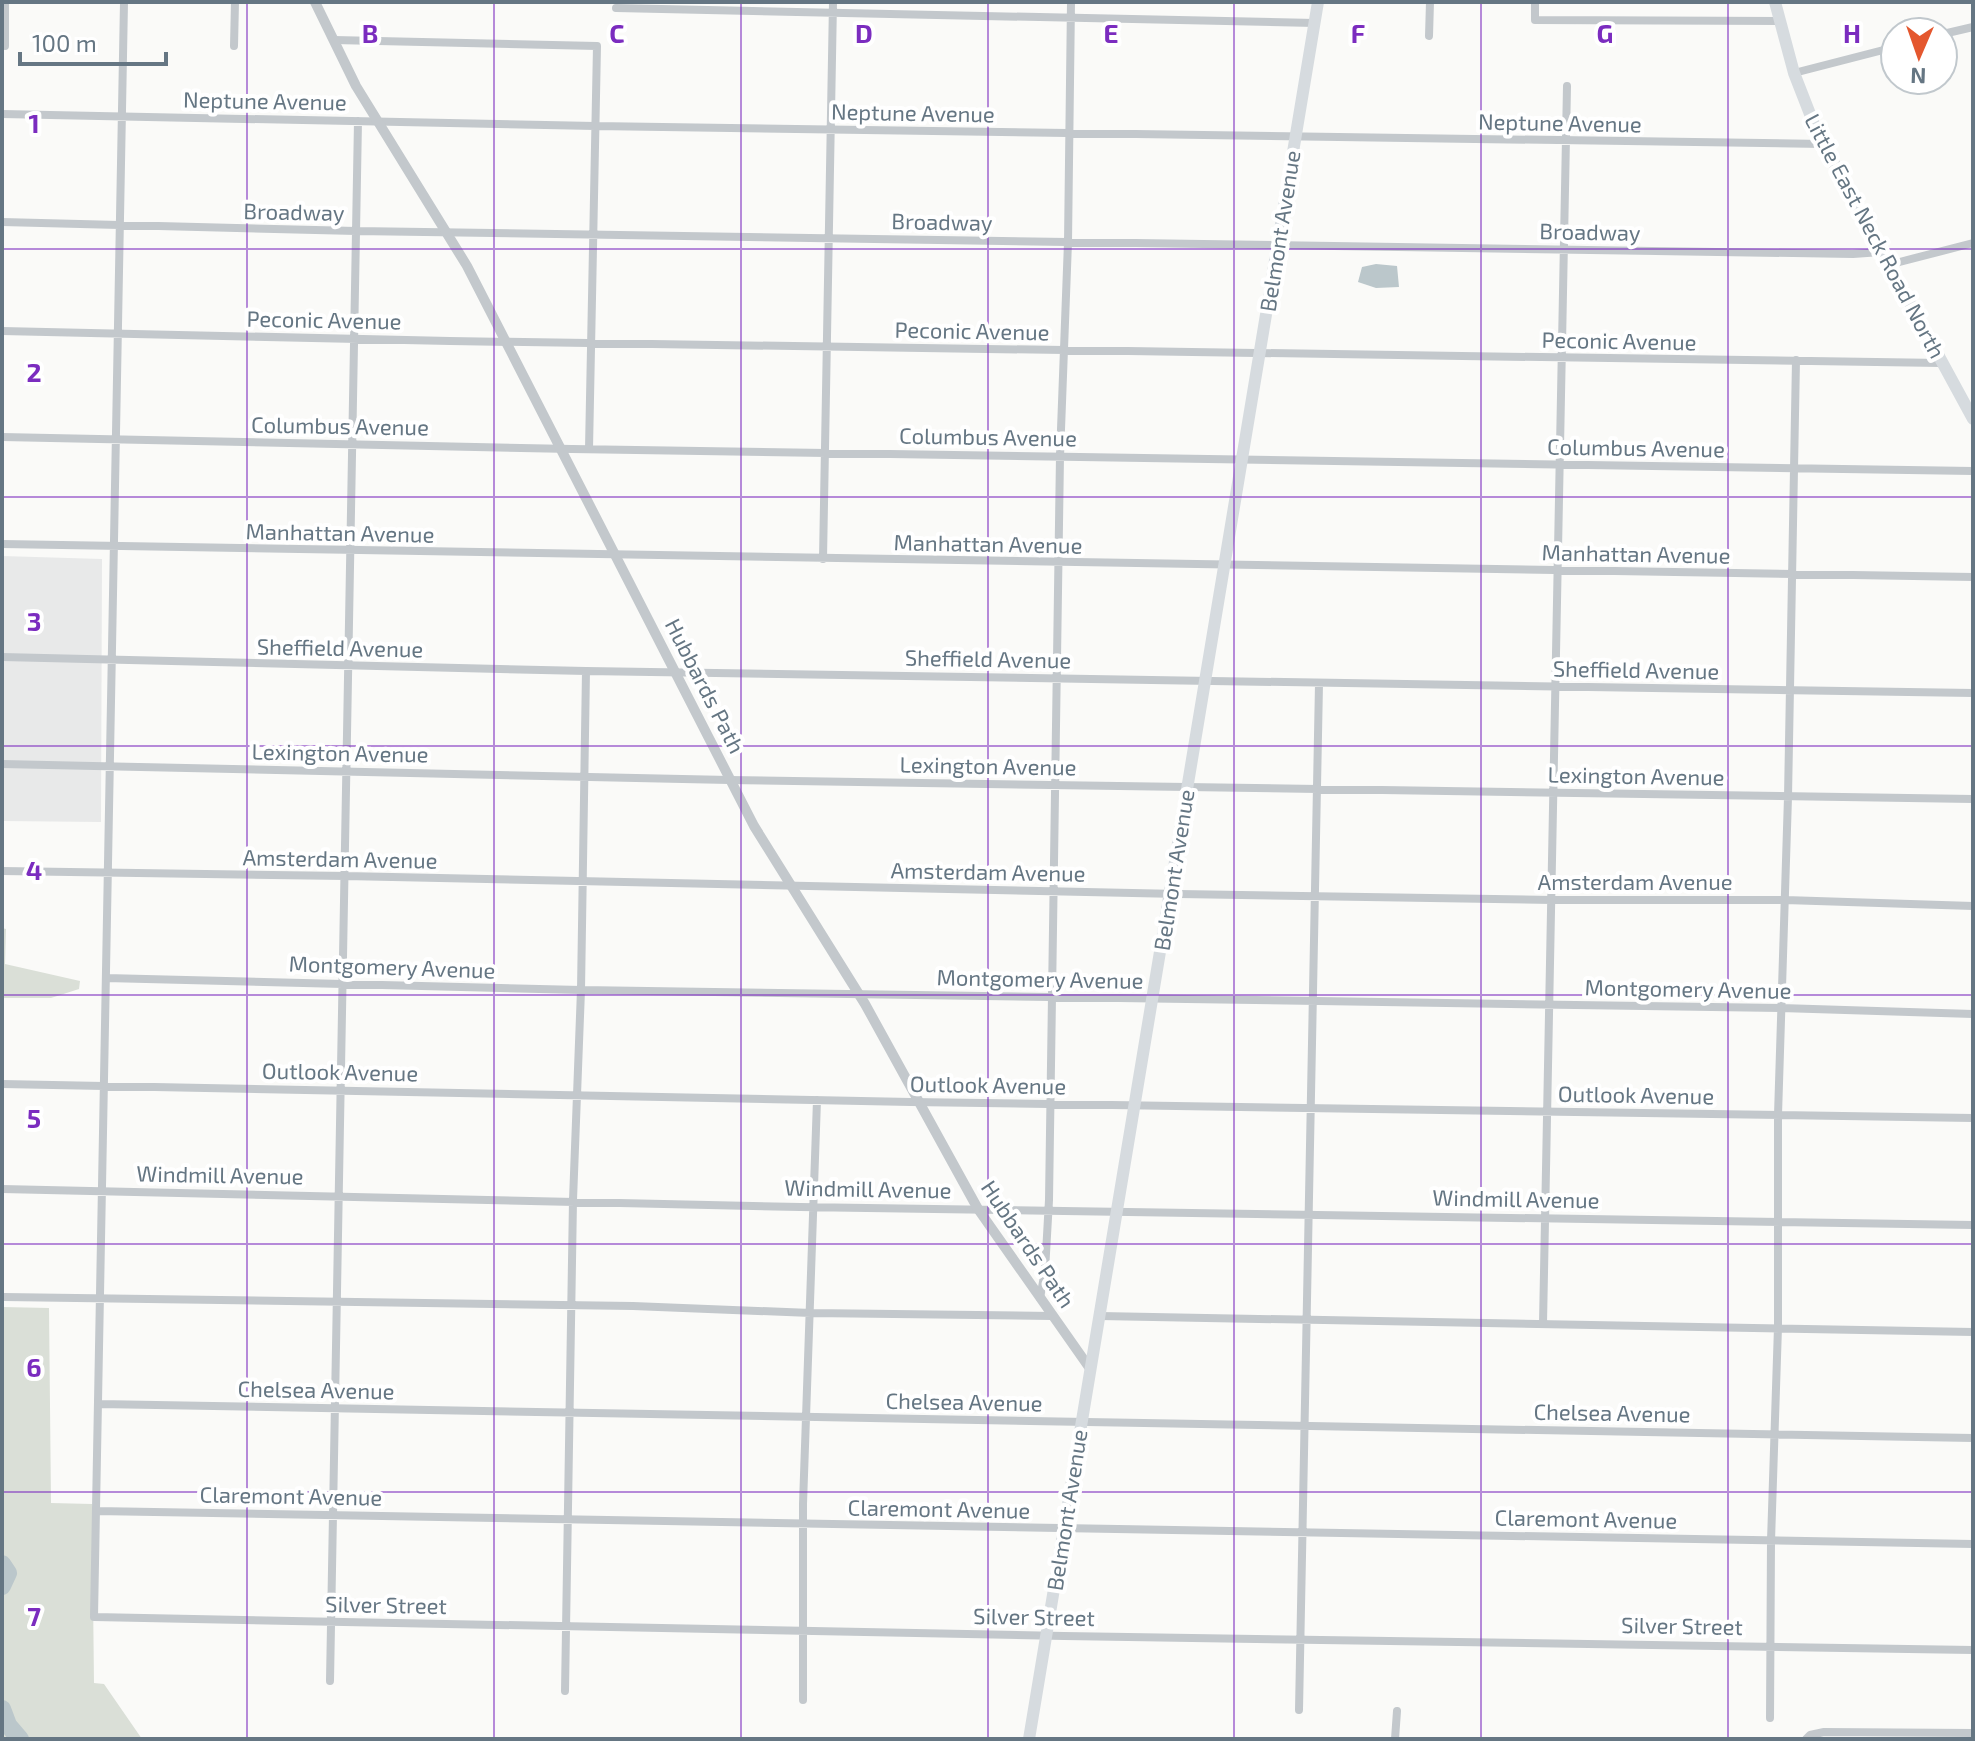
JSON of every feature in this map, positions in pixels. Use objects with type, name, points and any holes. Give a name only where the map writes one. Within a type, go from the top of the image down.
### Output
[{"type":"main road","name":"Belmont Avenue","points":[[1029,1739],[1318,2]]},
{"type":"main road","name":"Little East Neck Road North","points":[[1775,2],[1794,73],[1823,144],[1973,419]]},
{"type":"street","points":[[5,2],[5,46]]},
{"type":"street","points":[[96,1511],[124,2]]},
{"type":"street","points":[[234,46],[235,2]]},
{"type":"street","name":"Hubbards Path","points":[[315,2],[356,86],[448,231],[764,845],[859,994],[978,1209],[1091,1370]]},
{"type":"street","points":[[823,559],[833,2]]},
{"type":"street","points":[[1040,1298],[1049,1210],[1060,456],[1068,242],[1071,2]]},
{"type":"street","points":[[1429,36],[1430,2]]},
{"type":"street","points":[[1535,2],[1535,20],[1780,21]]},
{"type":"street","points":[[616,8],[1315,23]]},
{"type":"street","points":[[334,40],[597,46],[589,449]]},
{"type":"street","points":[[1794,73],[1879,51]]},
{"type":"street","points":[[1543,1324],[1567,86]]},
{"type":"street","name":"Neptune Avenue","points":[[2,114],[1070,134],[1823,144]]},
{"type":"street","points":[[330,1681],[358,121]]},
{"type":"street","name":"Broadway","points":[[2,222],[356,231],[1881,252]]},
{"type":"street","points":[[1888,265],[1973,243]]},
{"type":"street","name":"Peconic Avenue","points":[[2,331],[1064,351],[1941,363]]},
{"type":"street","points":[[1770,1718],[1771,1541],[1778,1327],[1778,1115],[1788,797],[1796,360]]},
{"type":"street","name":"Columbus Avenue","points":[[2,437],[1973,471]]},
{"type":"street","name":"Manhattan Avenue","points":[[2,544],[1973,577]]},
{"type":"street","name":"Sheffield Avenue","points":[[2,657],[586,671],[1973,693]]},
{"type":"street","points":[[565,1691],[586,671]]},
{"type":"street","points":[[1299,1710],[1319,684]]},
{"type":"street","name":"Lexington Avenue","points":[[2,764],[729,780],[1973,799]]},
{"type":"street","name":"Amsterdam Avenue","points":[[2,871],[1170,894],[1785,900],[1973,906]]},
{"type":"street","name":"Montgomery Avenue","points":[[106,978],[581,990],[1781,1008],[1973,1014]]},
{"type":"street","name":"Outlook Avenue","points":[[2,1084],[1973,1118]]},
{"type":"street","points":[[803,1700],[806,1417],[817,1100]]},
{"type":"street","name":"Windmill Avenue","points":[[2,1189],[814,1207],[1973,1225]]},
{"type":"street","points":[[4,1297],[1052,1316]]},
{"type":"street","points":[[1100,1316],[1973,1332]]},
{"type":"street","name":"Chelsea Avenue","points":[[99,1404],[1973,1438]]},
{"type":"street","name":"Claremont Avenue","points":[[96,1511],[1973,1544]]},
{"type":"street","name":"Silver Street","points":[[96,1511],[94,1617],[1973,1650]]},
{"type":"street","points":[[1395,1739],[1397,1711]]},
{"type":"street","points":[[1808,1737],[1824,1732],[1928,1736],[1973,1733]]},
{"type":"shaded area","points":[[1376,264],[1397,266],[1399,287],[1376,288],[1358,282],[1362,267]]},
{"type":"shaded area","points":[[2,556],[102,559],[101,822],[2,821]]},
{"type":"shaded area","points":[[2,928],[6,929],[5,964],[80,981],[79,989],[51,998],[2,998]]},
{"type":"shaded area","points":[[2,1307],[49,1308],[51,1503],[92,1504],[94,1683],[104,1684],[142,1739],[2,1739]]},
{"type":"waterway","points":[[2,1564],[8,1573],[2,1586]]},
{"type":"waterway","points":[[2,1709],[8,1725],[20,1739]]}]
